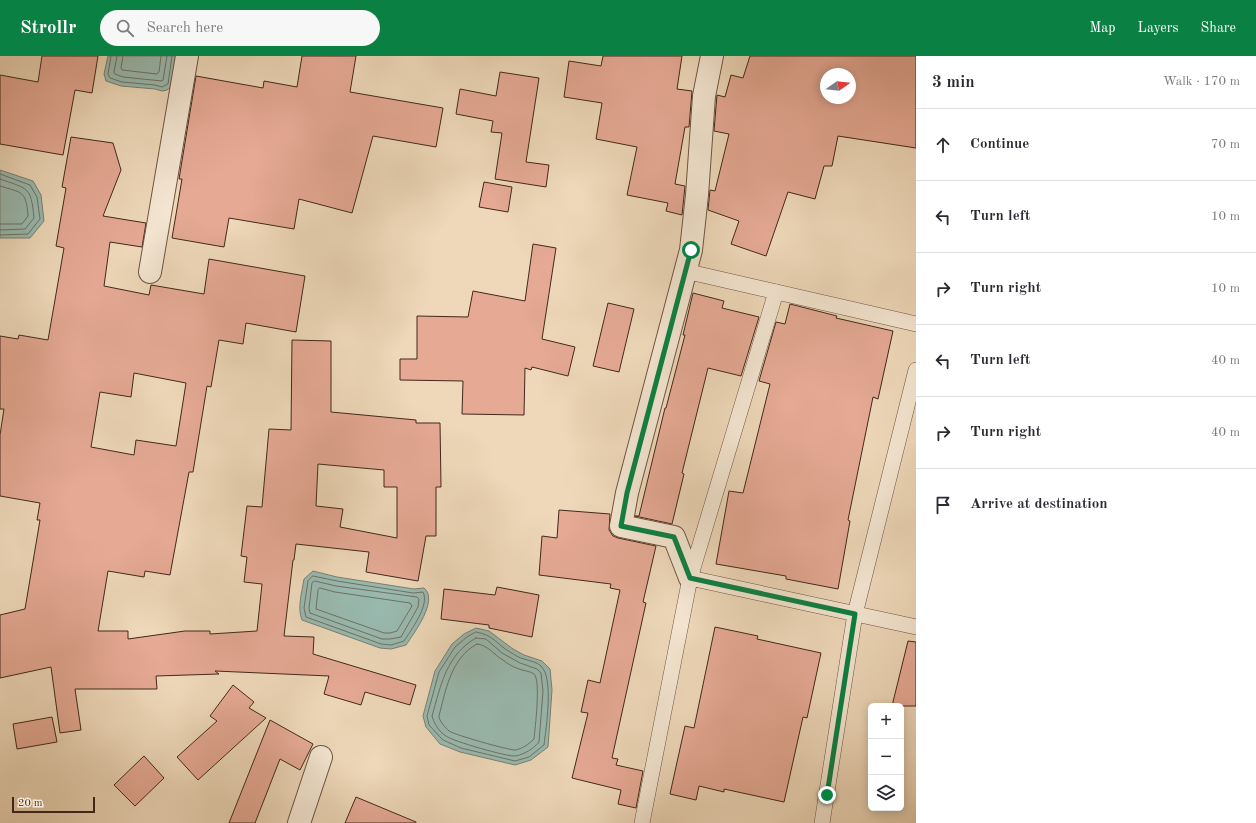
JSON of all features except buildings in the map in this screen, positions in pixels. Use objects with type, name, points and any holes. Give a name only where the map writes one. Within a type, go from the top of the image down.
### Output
[{"type":"street","points":[[150,272],[187,56]]},
{"type":"street","points":[[690,578],[674,537],[621,526],[627,493],[691,250],[697,194],[704,96],[712,56]]},
{"type":"street","points":[[299,823],[321,757]]},
{"type":"lane","points":[[685,271],[916,324]]},
{"type":"lane","points":[[642,823],[690,578],[776,292]]},
{"type":"lane","points":[[822,823],[855,614],[916,370]]},
{"type":"lane","points":[[690,578],[916,627]]},
{"type":"water","points":[[108,56],[176,56],[171,87],[162,91],[121,86],[106,81],[104,74]]},
{"type":"water","points":[[0,170],[33,181],[41,195],[44,221],[30,238],[0,238]]},
{"type":"water","points":[[313,571],[337,577],[414,589],[424,588],[428,593],[429,600],[427,608],[419,625],[406,645],[391,649],[380,648],[302,620],[300,605],[304,579]]},
{"type":"water","points":[[476,628],[489,631],[513,649],[524,655],[542,661],[550,669],[552,690],[548,747],[531,760],[515,765],[460,752],[440,744],[426,727],[423,716],[435,671],[452,644],[464,634]]},
{"type":"route","points":[[691,250],[627,493],[621,526],[674,537],[690,578],[855,614],[827,795]]}]
